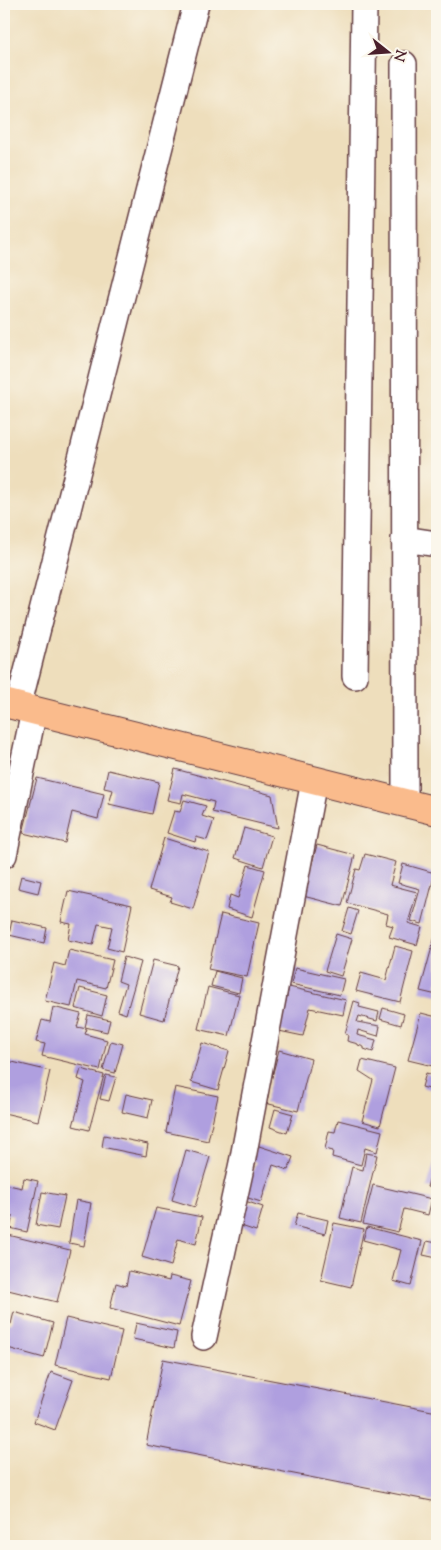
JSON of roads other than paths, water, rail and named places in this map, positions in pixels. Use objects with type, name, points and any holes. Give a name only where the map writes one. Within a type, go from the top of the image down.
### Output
[{"type":"main road","points":[[18,707],[437,811]]},
{"type":"street","points":[[4,855],[18,707],[196,4]]},
{"type":"street","points":[[355,676],[364,4]]},
{"type":"street","points":[[404,64],[405,803]]},
{"type":"street","points":[[404,538],[437,544]]},
{"type":"street","points":[[204,1337],[242,1163],[314,781]]}]
